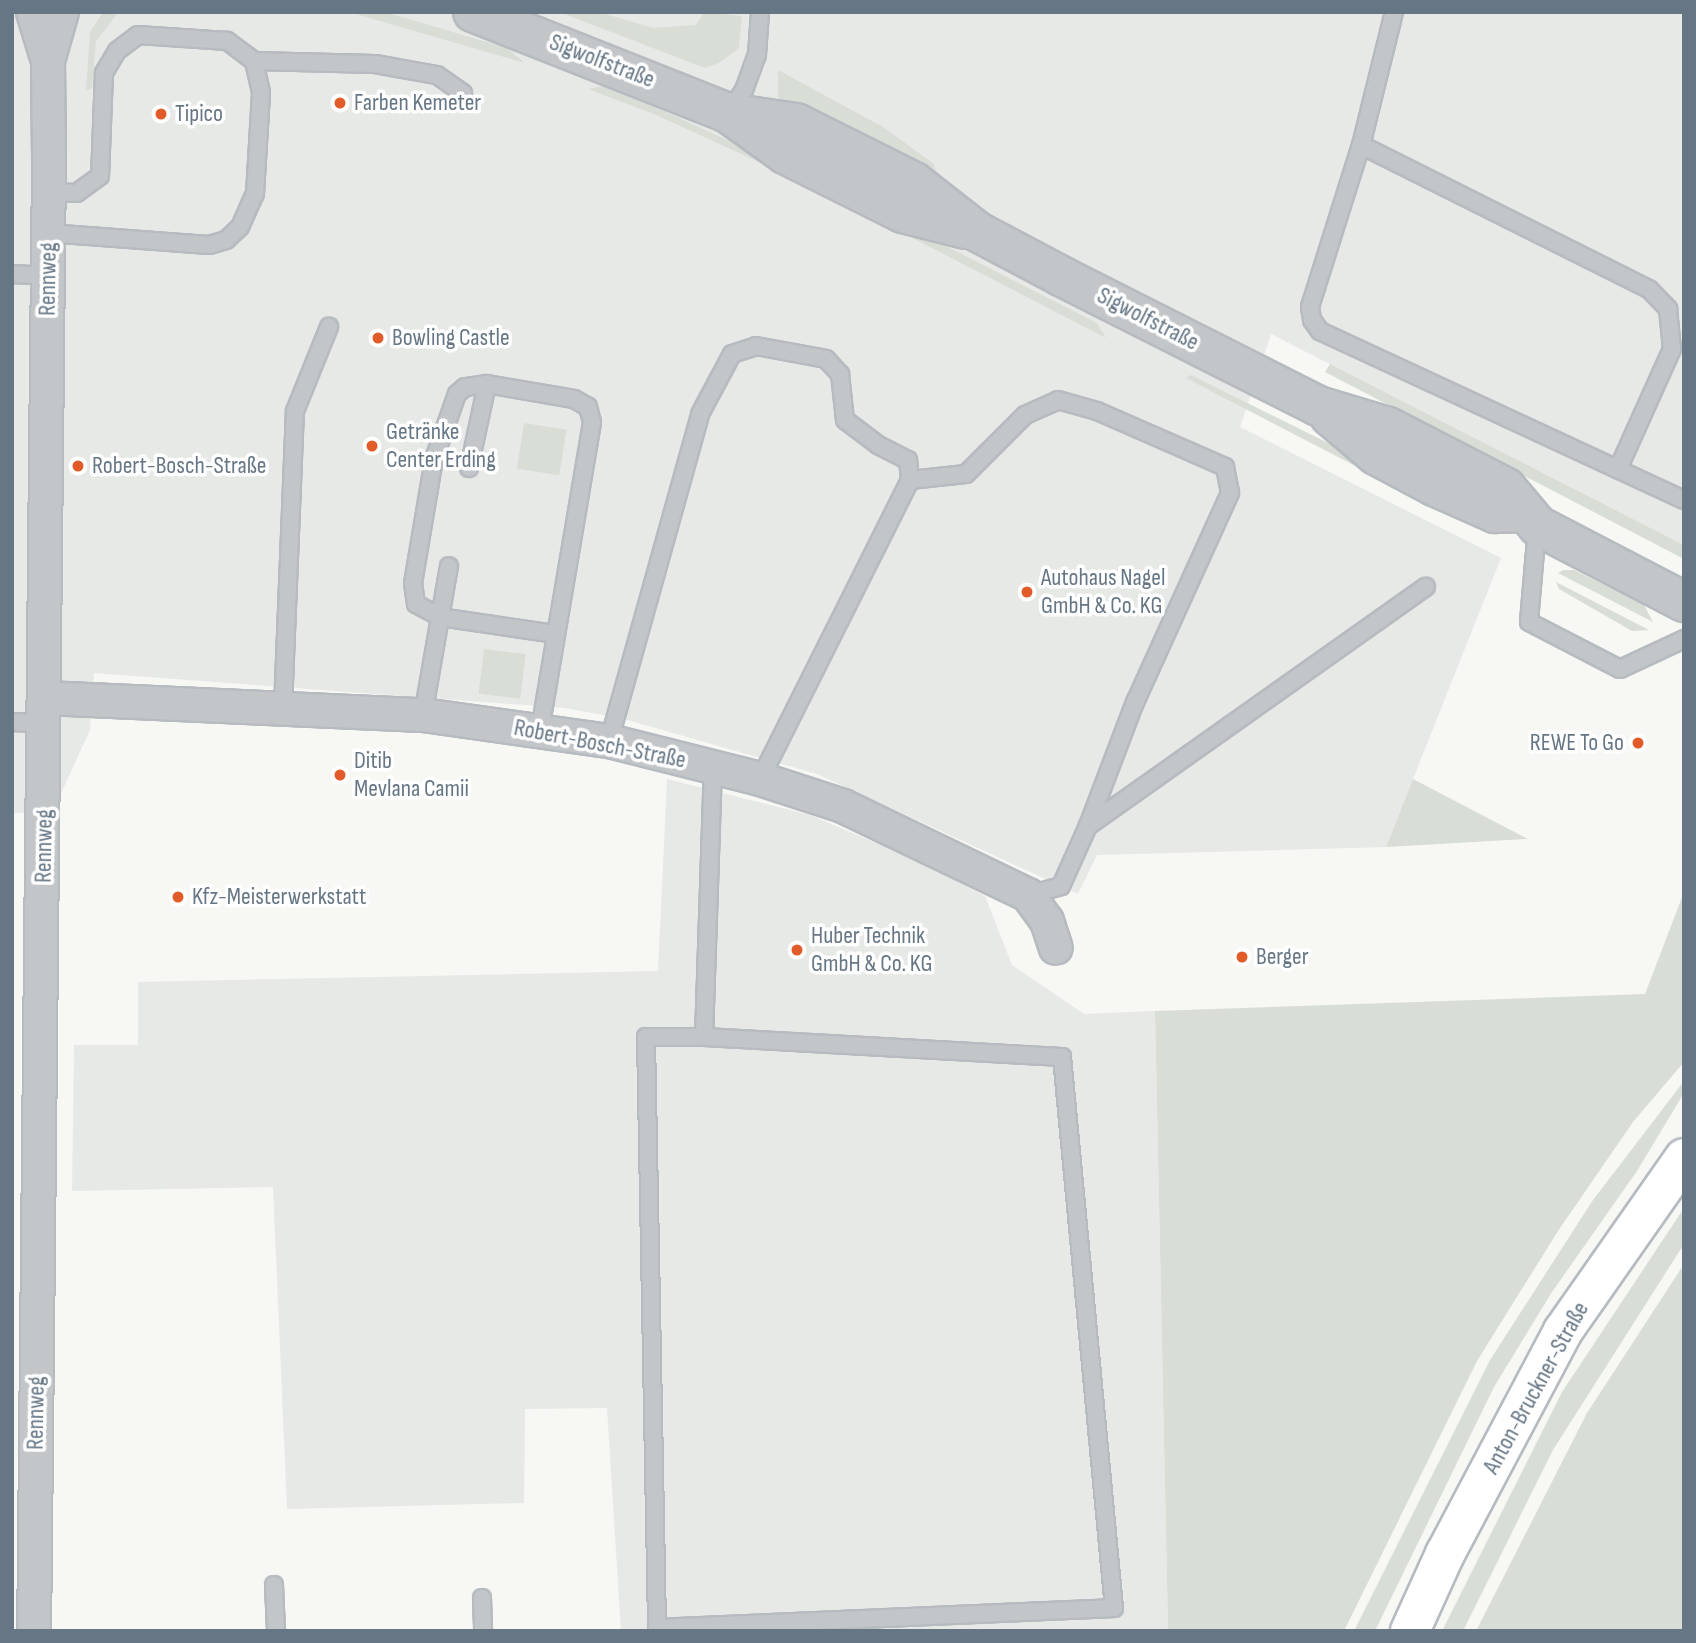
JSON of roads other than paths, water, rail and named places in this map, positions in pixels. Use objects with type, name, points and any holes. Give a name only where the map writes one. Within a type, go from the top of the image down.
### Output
[{"type":"main road","name":"Anton-Bruckner-Straße","points":[[1410,1631],[1445,1553],[1563,1331],[1684,1158]]},
{"type":"street","name":"Rennweg","points":[[33,12],[48,61]]},
{"type":"street","name":"Rennweg","points":[[34,1631],[45,710],[48,61],[62,12]]},
{"type":"street","name":"Sigwolfstraße","points":[[475,12],[728,113],[785,154],[903,213],[978,232],[1318,406],[1388,428],[1448,457],[1506,488],[1531,519],[1684,603]]},
{"type":"street","name":"Robert-Bosch-Straße","points":[[45,710],[283,708],[423,715],[609,741],[760,779],[843,806],[1028,895],[1047,921],[1056,948]]},
{"type":"lane","points":[[728,113],[744,90],[757,55],[760,12]]},
{"type":"lane","points":[[1394,12],[1361,145],[1310,307],[1320,331],[1684,500]]},
{"type":"lane","points":[[49,192],[78,193],[100,176],[104,73],[117,51],[138,35],[227,41],[254,61],[375,64],[437,75],[463,93]]},
{"type":"lane","points":[[48,233],[209,244],[226,240],[240,227],[255,194],[261,92],[254,61]]},
{"type":"lane","points":[[1361,145],[1649,289],[1668,309],[1672,349],[1619,469]]},
{"type":"lane","points":[[12,274],[47,275]]},
{"type":"lane","points":[[283,708],[295,411],[329,327]]},
{"type":"lane","points":[[609,741],[700,414],[732,354],[756,346],[826,359],[840,374],[845,420],[878,445],[908,460],[910,480],[760,779]]},
{"type":"lane","points":[[469,468],[486,384]]},
{"type":"lane","points":[[540,730],[592,422],[588,407],[574,399],[486,384],[465,387],[457,394],[434,459],[413,583],[416,604],[440,617],[555,634]]},
{"type":"lane","points":[[910,480],[965,474],[1025,415],[1058,400],[1097,411],[1226,467],[1230,493],[1135,702],[1088,825],[1061,886],[1028,895]]},
{"type":"lane","points":[[1531,519],[1529,622],[1620,670],[1684,639]]},
{"type":"lane","points":[[423,715],[449,566]]},
{"type":"lane","points":[[1088,825],[1426,587]]},
{"type":"lane","points":[[12,722],[45,710]]},
{"type":"lane","points":[[704,1037],[713,767]]},
{"type":"lane","points":[[646,1037],[704,1037],[1062,1058],[1114,1608],[657,1628],[646,1037]]},
{"type":"lane","points":[[274,1585],[276,1631]]},
{"type":"lane","points":[[482,1598],[483,1631]]},
{"type":"place","name":"Farben Kemeter","points":[[340,103]]},
{"type":"place","name":"Tipico","points":[[161,114]]},
{"type":"place","name":"Bowling Castle","points":[[378,338]]},
{"type":"place","name":"Getränke Center Erding","points":[[372,446]]},
{"type":"place","name":"Robert-Bosch-Straße","points":[[78,466]]},
{"type":"place","name":"Autohaus Nagel GmbH & Co. KG","points":[[1027,592]]},
{"type":"place","name":"REWE To Go","points":[[1638,743]]},
{"type":"place","name":"Ditib Mevlana Camii","points":[[340,775]]},
{"type":"place","name":"Kfz-Meisterwerkstatt","points":[[178,897]]},
{"type":"place","name":"Huber Technik GmbH & Co. KG","points":[[797,950]]},
{"type":"place","name":"Berger","points":[[1242,957]]}]
